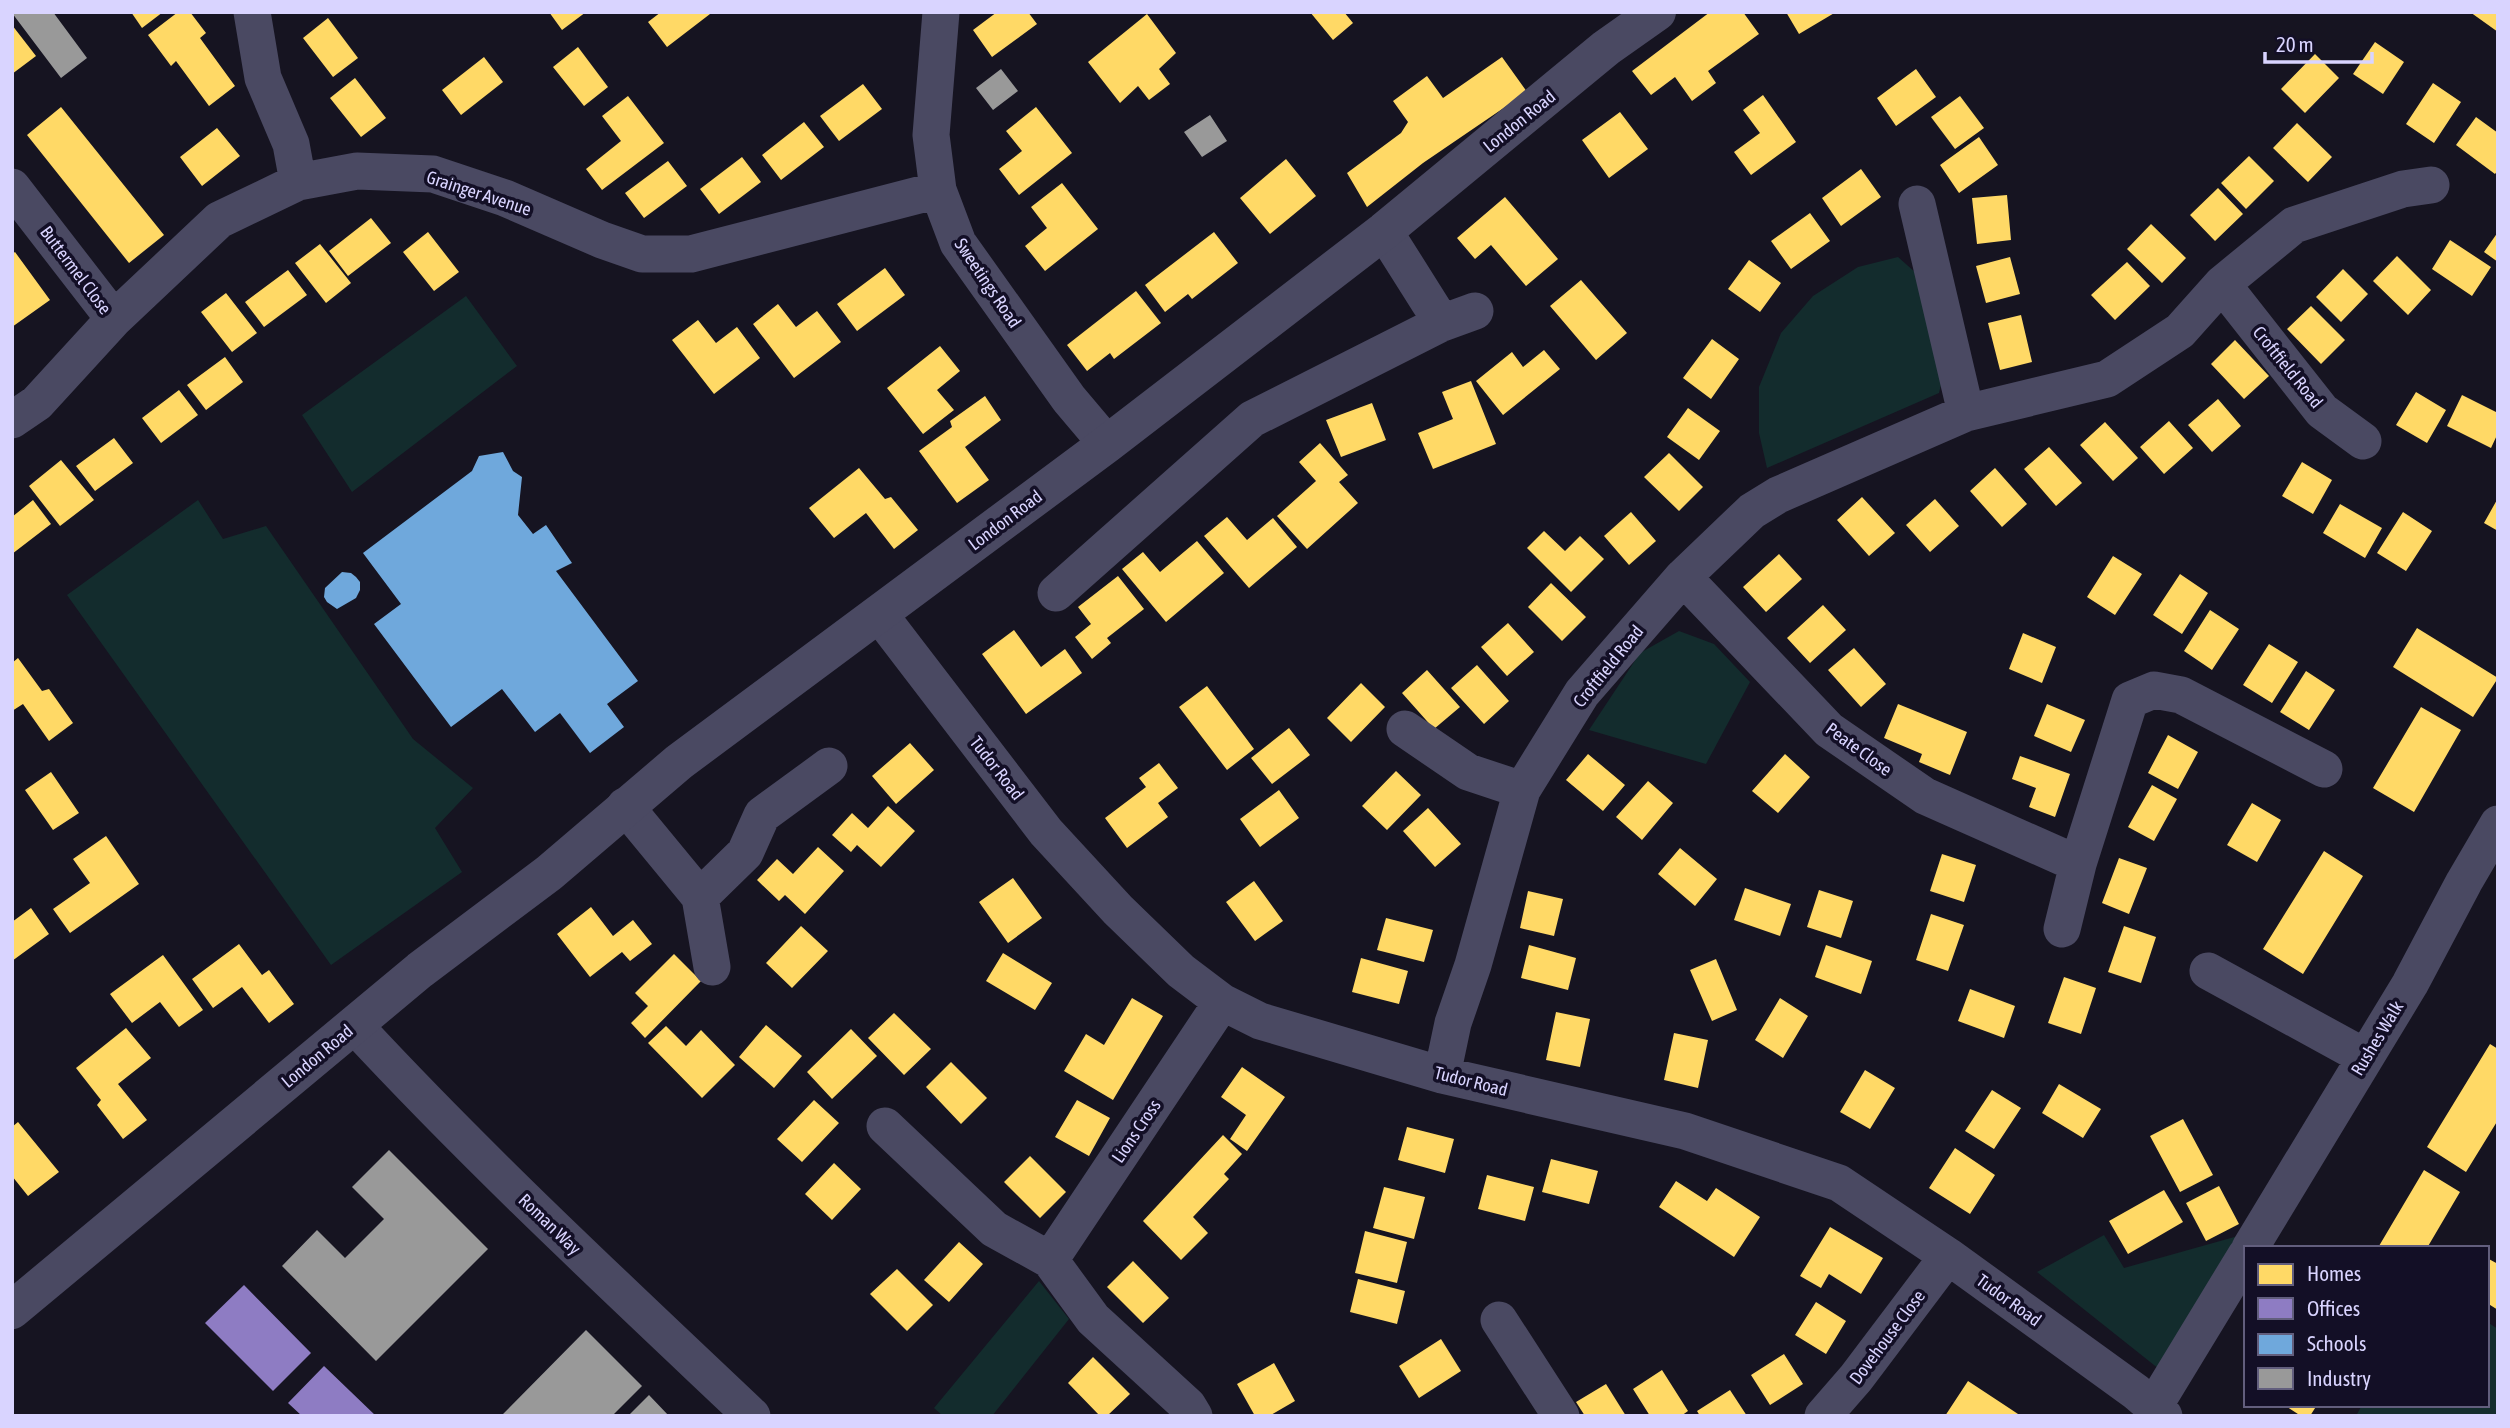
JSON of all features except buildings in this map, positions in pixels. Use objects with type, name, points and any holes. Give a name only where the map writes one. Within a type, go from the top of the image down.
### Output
[{"type":"street","points":[[252,12],[263,78],[291,144],[298,182]]},
{"type":"street","name":"Sweetings Road","points":[[941,12],[931,135],[938,190],[958,243],[1069,399],[1107,444]]},
{"type":"street","name":"London Road","points":[[12,1310],[420,970],[549,873],[679,762],[1107,444],[1384,232],[1606,48],[1657,12]]},
{"type":"street","name":"Grainger Avenue","points":[[12,420],[37,403],[114,319],[219,219],[298,182],[356,171],[433,174],[505,198],[602,240],[642,254],[691,254],[938,190]]},
{"type":"street","name":"Croftfield Road","points":[[1442,1075],[1453,1023],[1473,965],[1522,790],[1582,692],[1683,577],[1752,511],[1778,495],[1965,413],[2107,379],[2180,331],[2222,284],[2294,225],[2411,181]]},
{"type":"street","name":"Buttermel Close","points":[[12,187],[114,319]]},
{"type":"street","points":[[1917,204],[1965,413]]},
{"type":"street","points":[[1384,232],[1442,323]]},
{"type":"street","name":"Croftfield Road","points":[[2222,284],[2322,411],[2362,440]]},
{"type":"street","points":[[1056,593],[1252,419],[1442,323],[1475,311]]},
{"type":"street","name":"Peate Close","points":[[1683,577],[1829,730],[1925,796],[2078,864]]},
{"type":"street","name":"Tudor Road","points":[[879,614],[1046,832],[1163,954],[1222,1002],[1260,1021],[1442,1075],[1685,1131],[1839,1183],[1948,1256],[2136,1392],[2159,1412]]},
{"type":"street","points":[[2062,929],[2078,864],[2130,701],[2154,690],[2181,695],[2324,769]]},
{"type":"street","points":[[1405,729],[1468,772],[1522,790]]},
{"type":"street","points":[[699,897],[746,853],[762,815],[829,766]]},
{"type":"street","points":[[625,806],[699,897],[712,967]]},
{"type":"street","name":"Rushes Walk","points":[[2251,1246],[2410,984],[2498,824]]},
{"type":"street","points":[[2208,971],[2365,1057]]},
{"type":"street","name":"Lions Cross","points":[[1050,1260],[1222,1002]]},
{"type":"street","name":"Roman Way","points":[[354,1025],[415,1090],[571,1244],[752,1416]]},
{"type":"street","points":[[885,1126],[994,1229],[1050,1260],[1093,1319],[1188,1406],[1194,1416]]},
{"type":"street","name":"Dovehouse Close","points":[[1823,1416],[1856,1378],[1948,1256]]},
{"type":"street","points":[[2159,1412],[2244,1259]]},
{"type":"street","points":[[1499,1320],[1561,1416]]},
{"type":"green space","points":[[1898,257],[1916,273],[1943,376],[1939,393],[1767,468],[1759,433],[1759,387],[1781,333],[1813,296],[1858,267]]},
{"type":"green space","points":[[466,296],[517,366],[352,492],[302,415]]},
{"type":"green space","points":[[198,500],[223,539],[266,526],[413,739],[473,788],[435,828],[462,872],[331,965],[67,595]]},
{"type":"green space","points":[[1679,631],[1714,644],[1750,682],[1706,764],[1589,730],[1640,653]]},
{"type":"green space","points":[[2104,1235],[2124,1268],[2238,1236],[2159,1369],[2037,1272]]},
{"type":"green space","points":[[1039,1281],[1069,1319],[992,1416],[943,1416],[934,1408]]},
{"type":"green space","points":[[2489,1323],[2498,1329],[2498,1416],[2356,1416],[2361,1407],[2489,1407]]}]
